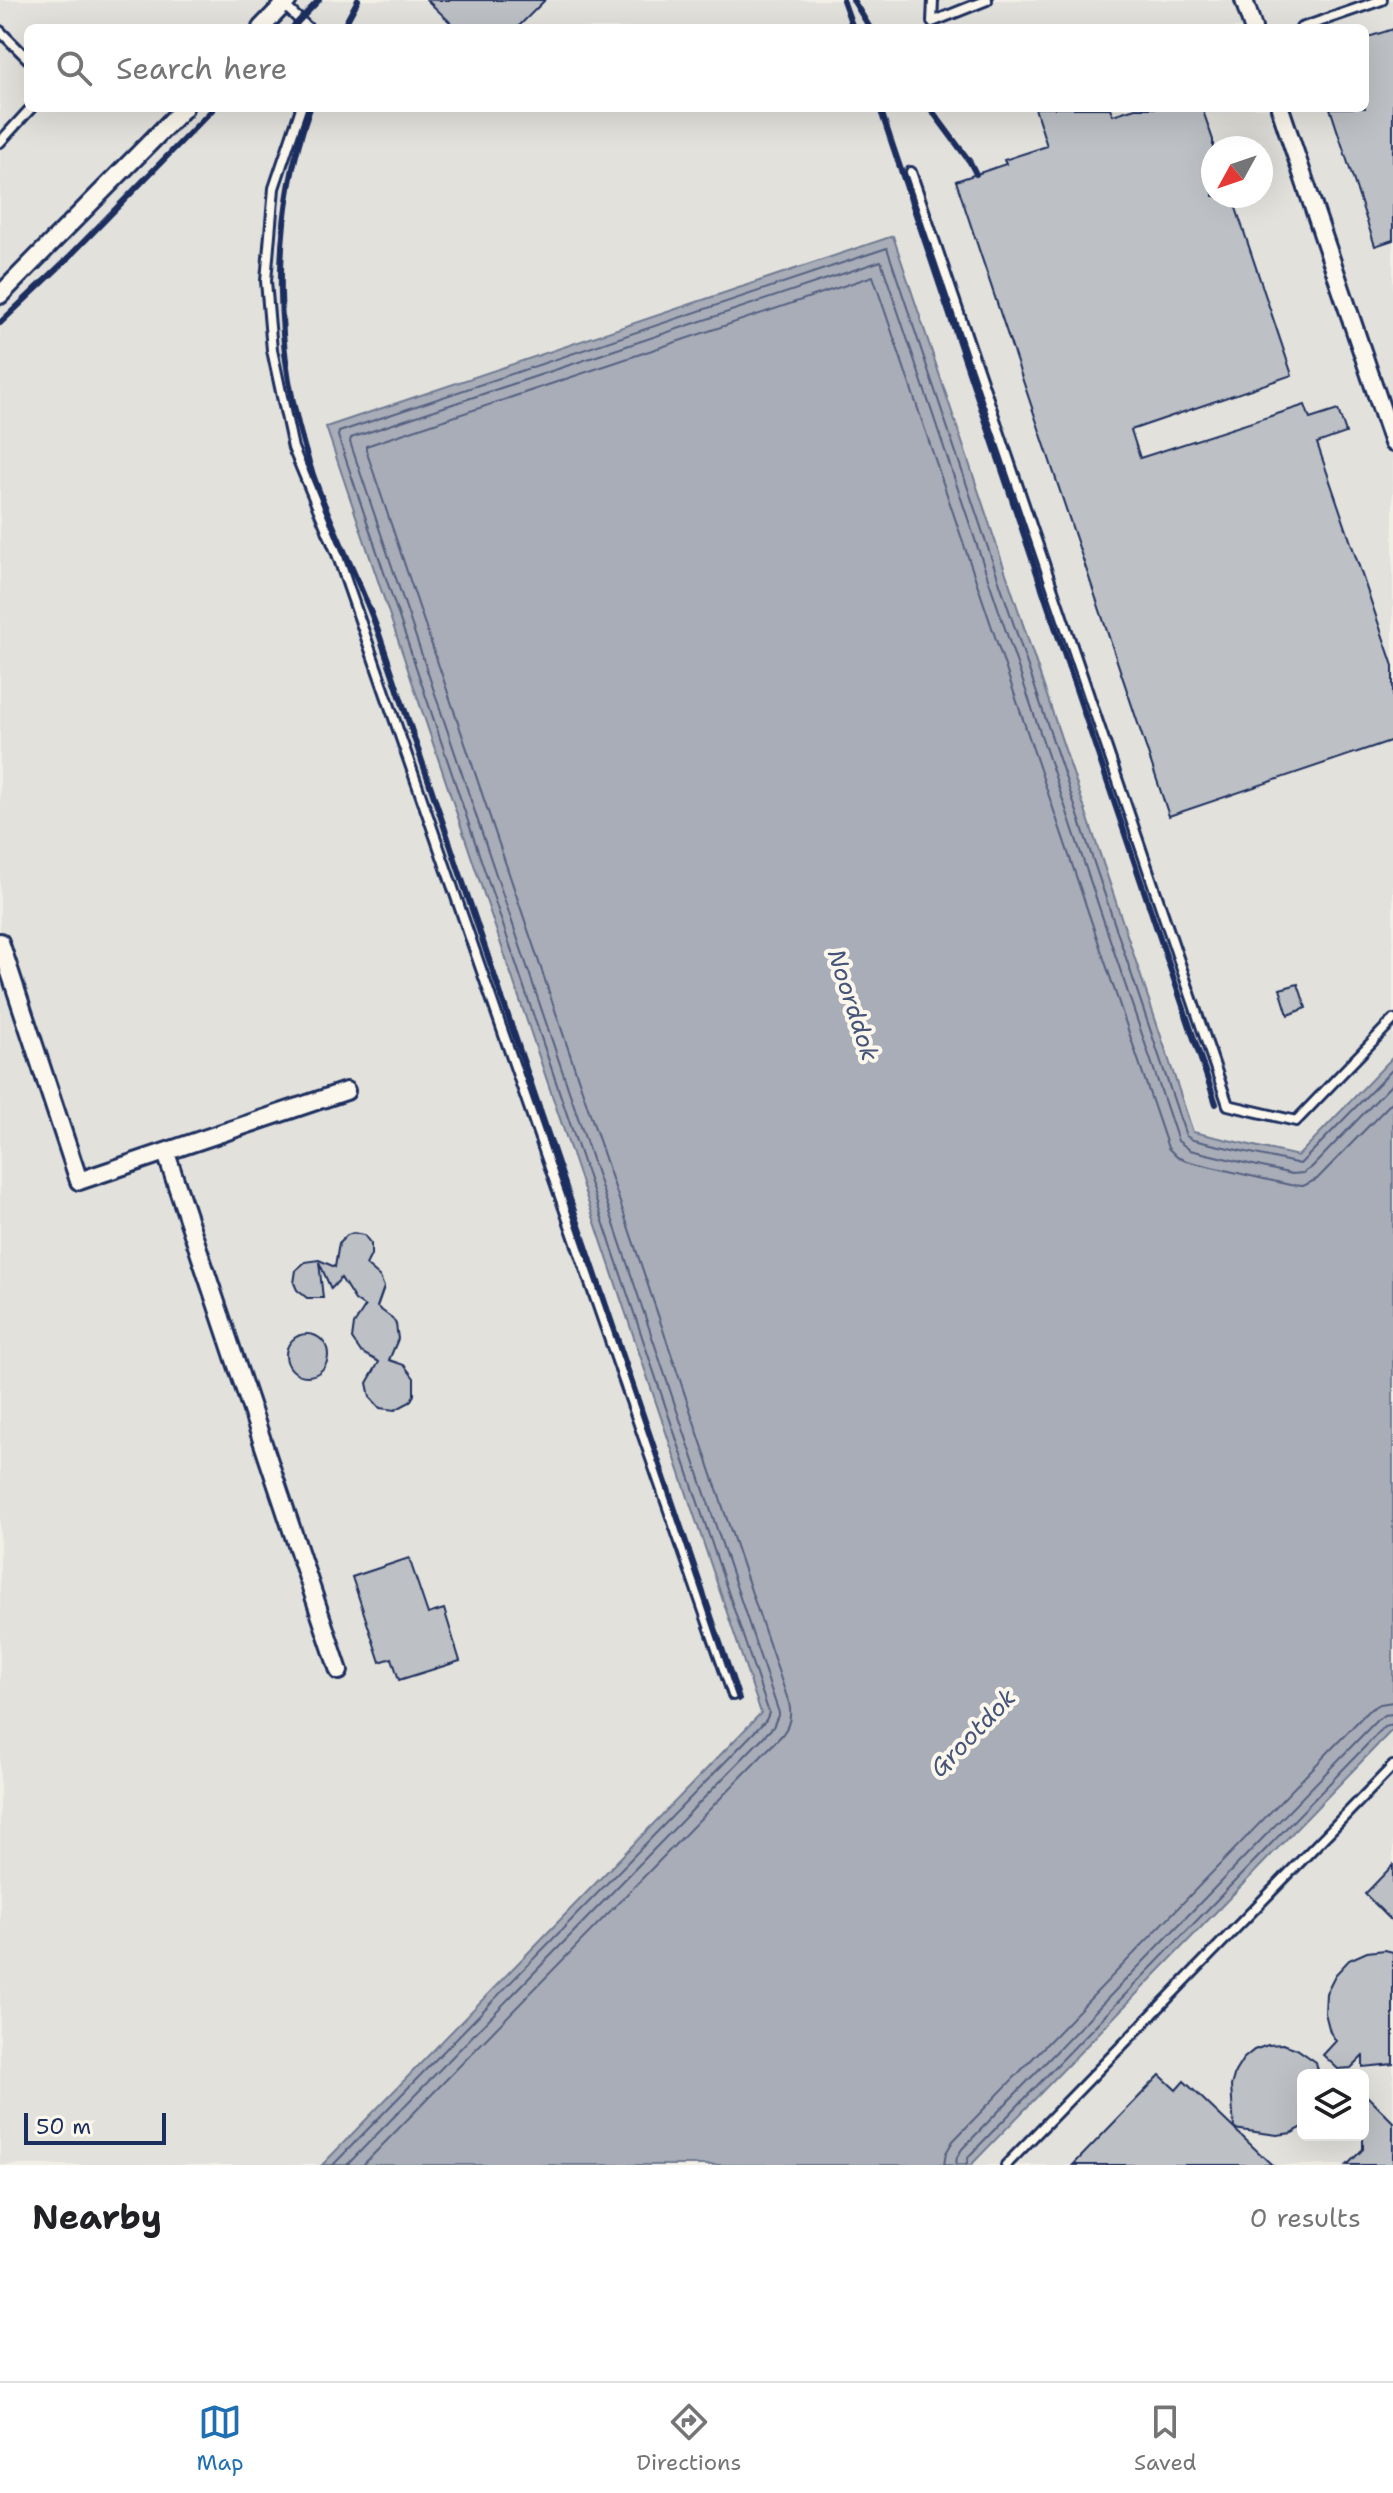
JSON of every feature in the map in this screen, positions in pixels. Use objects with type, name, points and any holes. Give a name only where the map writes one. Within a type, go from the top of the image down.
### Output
[{"type":"street","points":[[1244,0],[1252,24]]},
{"type":"street","points":[[265,24],[286,2]]},
{"type":"street","points":[[0,295],[180,112]]},
{"type":"street","points":[[1281,112],[1393,443]]},
{"type":"street","points":[[0,942],[79,1181],[346,1091]]},
{"type":"street","points":[[166,1153],[339,1671]]},
{"type":"lane","points":[[933,0],[932,22],[987,0]]},
{"type":"lane","points":[[1313,24],[1382,0]]},
{"type":"lane","points":[[286,2],[305,24]]},
{"type":"lane","points":[[0,31],[24,55]]},
{"type":"lane","points":[[0,142],[27,112]]},
{"type":"lane","points":[[300,112],[274,188],[266,281],[272,350],[293,448],[348,584],[733,1695]]},
{"type":"lane","points":[[911,172],[1228,1105],[1296,1121],[1393,1020]]},
{"type":"lane","points":[[1006,2165],[1393,1766]]},
{"type":"shaded area","points":[[0,0],[1393,0],[1393,1057],[1298,1156],[1193,1132],[893,236],[326,427],[761,1713],[322,2165],[0,2165]]},
{"type":"shaded area","points":[[1393,1729],[1393,2165],[971,2165]]},
{"type":"water","points":[[893,236],[1193,1132],[1298,1156],[1393,1057],[1393,1729],[971,2165],[322,2165],[761,1713],[326,427]]},
{"type":"building","points":[[427,0],[545,0],[521,24],[452,24]]},
{"type":"building","points":[[1393,29],[1393,240],[1375,246],[1331,112],[1369,112],[1369,37]]},
{"type":"building","points":[[1036,112],[1112,112],[1113,115],[1122,112],[1203,112],[1212,136],[1201,136],[1201,208],[1236,208],[1292,375],[1131,430],[1140,458],[1305,405],[1310,419],[1338,410],[1346,433],[1317,443],[1393,666],[1393,740],[1169,816],[956,181],[1006,164],[1004,160],[1047,146]]},
{"type":"building","points":[[1298,984],[1306,1008],[1288,1015],[1280,989]]},
{"type":"building","points":[[353,1233],[364,1235],[371,1244],[371,1255],[366,1265],[380,1277],[384,1287],[377,1307],[396,1324],[398,1339],[389,1360],[404,1365],[414,1378],[414,1395],[410,1402],[395,1410],[380,1408],[370,1397],[367,1383],[379,1362],[361,1352],[352,1339],[354,1324],[365,1307],[355,1300],[341,1278],[331,1289],[319,1262],[323,1298],[307,1298],[294,1283],[296,1270],[305,1262],[319,1260],[335,1267],[339,1243]]},
{"type":"building","points":[[307,1334],[322,1340],[328,1355],[322,1370],[307,1376],[292,1370],[286,1355],[292,1340]]},
{"type":"building","points":[[409,1558],[428,1614],[444,1609],[460,1661],[399,1680],[392,1658],[380,1662],[352,1577]]},
{"type":"building","points":[[1393,1865],[1393,1922],[1365,1894]]},
{"type":"building","points":[[1367,1952],[1393,1952],[1393,2064],[1363,2067],[1363,2056],[1351,2068],[1338,2069],[1323,2055],[1336,2041],[1325,2013],[1326,1993],[1335,1975],[1349,1960]]},
{"type":"building","points":[[1283,2044],[1316,2062],[1318,2069],[1297,2069],[1297,2130],[1292,2133],[1277,2135],[1234,2129],[1231,2086],[1235,2072],[1243,2059],[1254,2050]]},
{"type":"building","points":[[1160,2075],[1176,2090],[1184,2081],[1272,2165],[1073,2165]]},
{"type":"building","points":[[1369,2098],[1393,2122],[1393,2165],[1347,2165],[1363,2149],[1363,2141],[1369,2141]]},
{"type":"railway","points":[[296,24],[319,0]]},
{"type":"railway","points":[[345,24],[358,0]]},
{"type":"railway","points":[[843,0],[852,24]]},
{"type":"railway","points":[[853,0],[868,24]]},
{"type":"railway","points":[[0,323],[210,112]]},
{"type":"railway","points":[[309,112],[297,152],[282,243],[283,335],[298,425],[319,490],[379,634],[739,1699]]},
{"type":"railway","points":[[881,112],[1216,1104]]},
{"type":"railway","points":[[933,112],[976,174]]},
{"type":"water label","name":"Noorddok","points":[[853,1005]]},
{"type":"water label","name":"Grootdok","points":[[973,1733]]}]
